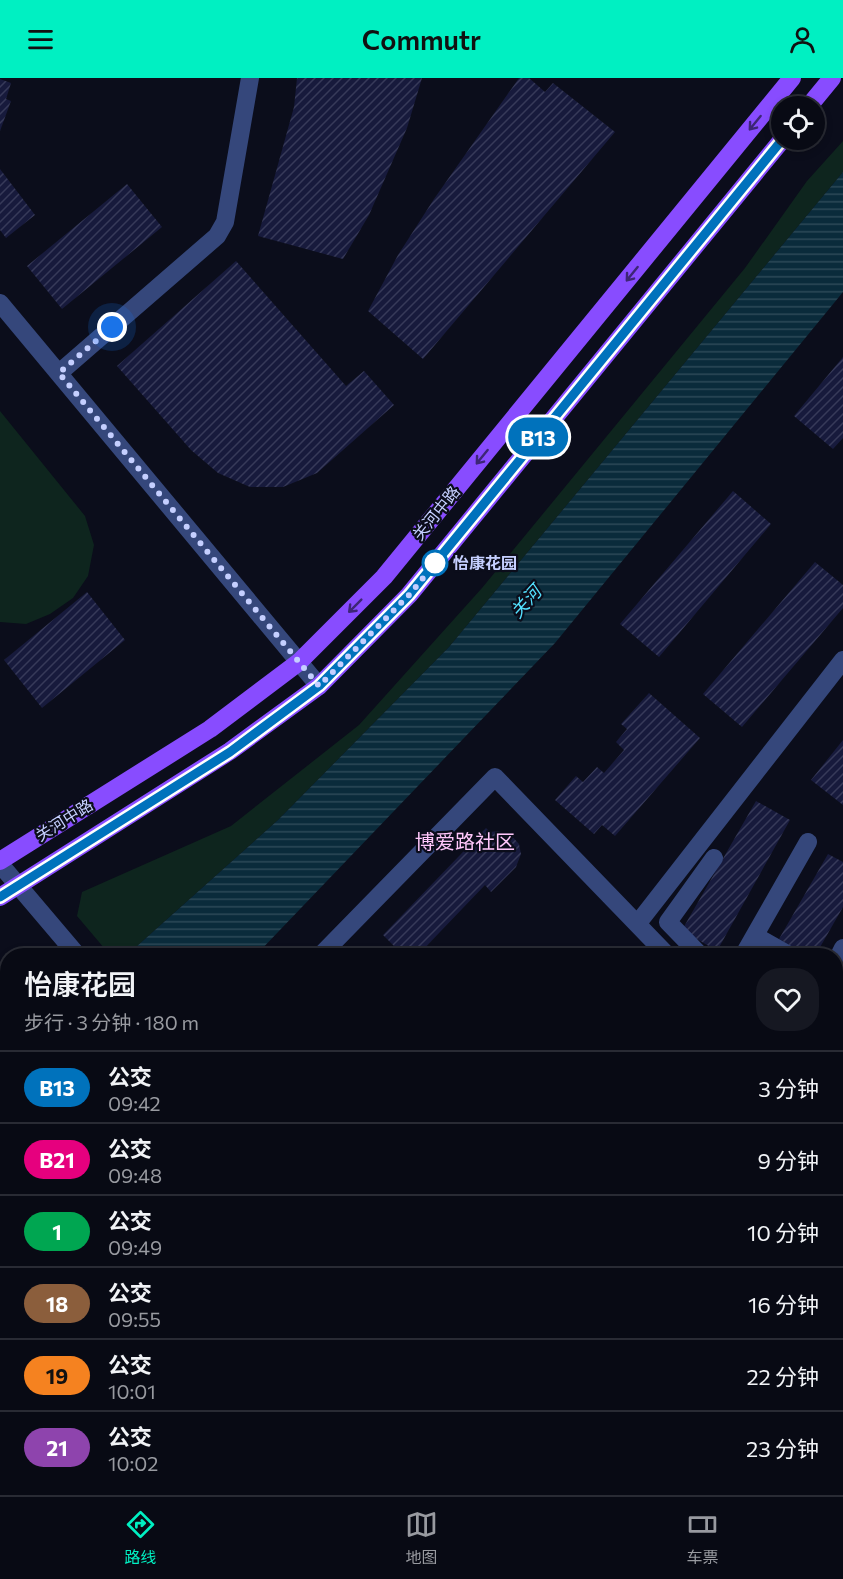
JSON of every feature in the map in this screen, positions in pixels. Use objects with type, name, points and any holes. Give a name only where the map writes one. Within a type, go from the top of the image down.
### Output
[{"type":"main road","name":"关河中路","points":[[0,862],[210,729],[299,662],[384,577],[792,78]]},
{"type":"main road","points":[[817,96],[832,78]]},
{"type":"main road","name":"关河中路","points":[[0,897],[230,752],[319,686],[409,595],[774,150]]},
{"type":"lane","points":[[59,373],[218,236],[225,222],[250,78]]},
{"type":"lane","points":[[0,303],[319,686]]},
{"type":"lane","points":[[638,923],[843,660]]},
{"type":"lane","points":[[329,948],[495,777],[661,948]]},
{"type":"lane","points":[[748,948],[808,842]]},
{"type":"lane","points":[[693,948],[668,922],[714,858]]},
{"type":"lane","points":[[0,862],[71,948]]},
{"type":"lane","points":[[755,936],[776,948]]},
{"type":"green space","points":[[843,141],[843,172],[449,647],[278,820],[135,948],[104,948],[77,916],[82,892],[231,826],[359,725],[482,588],[745,268],[807,181]]},
{"type":"green space","points":[[0,411],[85,516],[94,545],[88,576],[73,598],[50,614],[26,624],[0,622]]},
{"type":"water","name":"关河","points":[[843,172],[843,292],[555,643],[263,948],[135,948],[278,820],[449,647]]},
{"type":"building","points":[[297,78],[422,78],[407,128],[369,215],[343,259],[258,236],[294,107]]},
{"type":"building","points":[[519,78],[529,78],[545,92],[553,83],[615,132],[423,359],[368,311],[398,255],[434,199]]},
{"type":"building","points":[[0,79],[11,83],[6,99],[11,101],[0,131]]},
{"type":"building","points":[[0,169],[35,215],[6,238],[0,230]]},
{"type":"building","points":[[127,184],[162,227],[62,309],[27,266]]},
{"type":"building","points":[[236,261],[346,386],[364,371],[394,405],[317,473],[283,487],[250,487],[218,473],[191,450],[117,366]]},
{"type":"building","points":[[843,357],[843,438],[833,449],[794,416]]},
{"type":"building","points":[[733,491],[771,524],[659,657],[620,624]]},
{"type":"building","points":[[815,562],[843,585],[843,608],[742,727],[703,694]]},
{"type":"building","points":[[87,592],[125,640],[42,708],[4,660]]},
{"type":"building","points":[[649,693],[700,738],[615,836],[602,825],[594,834],[555,800],[576,776],[583,782],[597,767],[604,773],[624,750],[616,742],[627,729],[621,724]]},
{"type":"building","points":[[843,740],[843,805],[811,780]]},
{"type":"building","points":[[756,801],[790,820],[719,948],[712,948],[682,930]]},
{"type":"building","points":[[486,828],[490,832],[499,831],[510,834],[519,844],[521,854],[516,867],[491,892],[485,885],[425,948],[396,948],[383,935]]},
{"type":"building","points":[[828,854],[843,862],[843,907],[820,948],[794,948],[779,939]]},
{"type":"bus line","name":"B13","points":[[0,897],[230,752],[319,686],[409,595],[774,150]]},
{"type":"place","name":"怡康花园","points":[[435,563]]},
{"type":"district","name":"博爱路社区","points":[[465,842]]},
{"type":"route","points":[[112,327],[59,373],[319,686],[409,595],[439,559],[435,563]]}]
